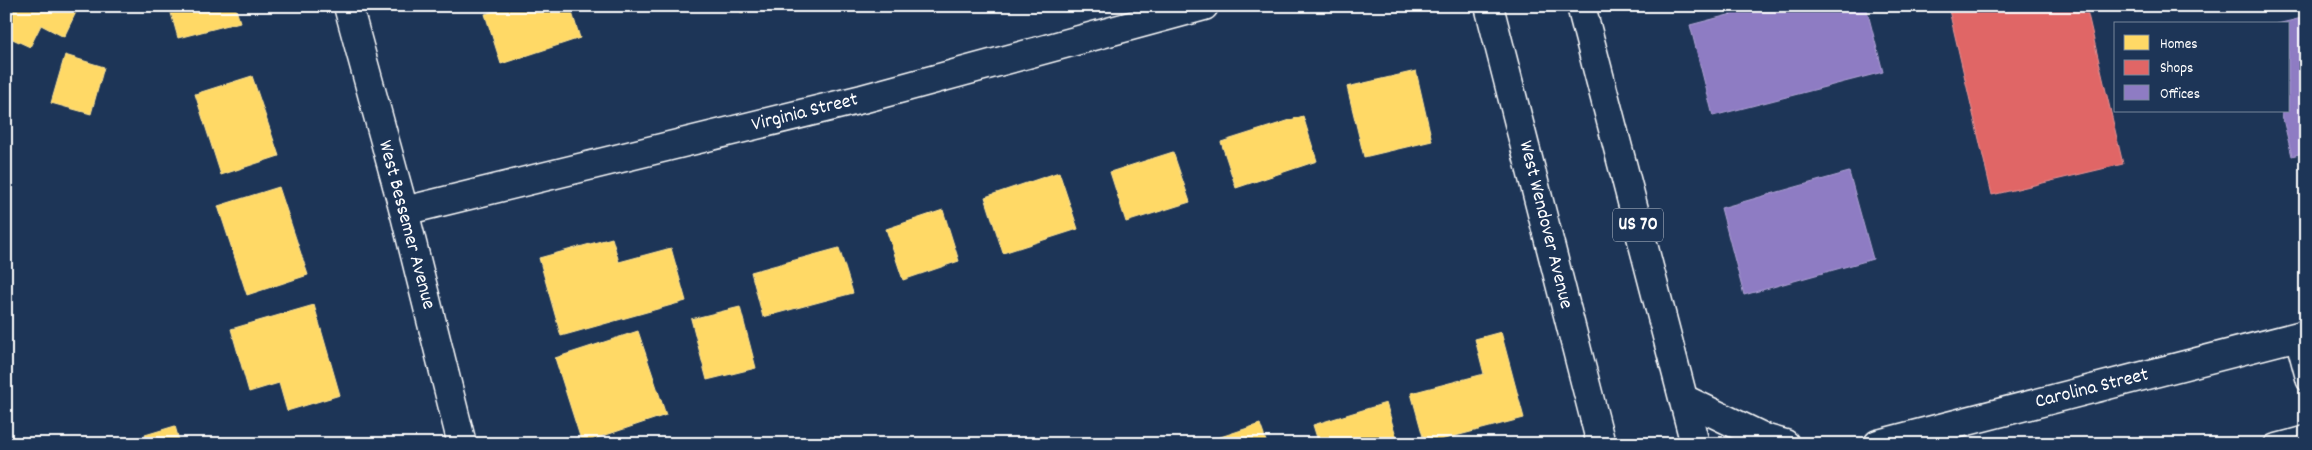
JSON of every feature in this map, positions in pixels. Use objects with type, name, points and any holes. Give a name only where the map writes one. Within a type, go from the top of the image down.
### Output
[{"type":"main road","name":"West Bessemer Avenue","points":[[348,6],[404,211],[462,444]]},
{"type":"main road","name":"Virginia Street","points":[[404,211],[862,99],[1204,6]]},
{"type":"main road","name":"West Wendover Avenue","points":[[1489,6],[1600,443]]},
{"type":"main road","name":"US 70","points":[[1581,6],[1695,444]]},
{"type":"main road","name":"Carolina Street","points":[[1878,444],[2300,335]]},
{"type":"main road","points":[[1684,399],[1767,439],[1785,444]]},
{"type":"lane","points":[[2300,335],[2306,382]]},
{"type":"lane","points":[[2273,444],[2306,435]]},
{"type":"building: Homes","points":[[6,6],[79,6],[64,37],[41,25],[30,47],[6,36]]},
{"type":"building: Homes","points":[[169,6],[235,6],[240,22],[178,38]]},
{"type":"building: Homes","points":[[508,6],[570,6],[580,38],[501,64],[485,14]]},
{"type":"building: Homes","points":[[739,6],[764,6],[741,13]]},
{"type":"building: Homes","points":[[65,55],[104,67],[91,114],[51,103]]},
{"type":"building: Homes","points":[[1416,71],[1432,141],[1364,157],[1347,87]]},
{"type":"building: Homes","points":[[252,76],[279,156],[221,175],[195,94]]},
{"type":"building: Homes","points":[[1303,116],[1317,161],[1236,188],[1221,142]]},
{"type":"building: Homes","points":[[1173,152],[1190,202],[1126,222],[1110,172]]},
{"type":"building: Homes","points":[[1059,172],[1078,229],[1003,253],[985,197]]},
{"type":"building: Homes","points":[[279,187],[308,275],[247,295],[218,206]]},
{"type":"building: Homes","points":[[943,210],[959,261],[903,280],[886,229]]},
{"type":"building: Homes","points":[[612,238],[619,262],[671,248],[686,301],[561,336],[539,258]]},
{"type":"building: Homes","points":[[839,248],[853,293],[763,317],[751,272]]},
{"type":"building: Homes","points":[[314,305],[340,395],[287,411],[279,383],[249,392],[231,329]]},
{"type":"building: Homes","points":[[740,307],[756,368],[707,380],[691,319]]},
{"type":"building: Homes","points":[[638,331],[666,415],[582,443],[555,358]]},
{"type":"building: Homes","points":[[1501,332],[1524,418],[1425,444],[1411,393],[1484,374],[1475,339]]},
{"type":"building: Homes","points":[[1386,403],[1398,442],[1319,444],[1313,425]]},
{"type":"building: Homes","points":[[1260,424],[1267,444],[1199,444]]},
{"type":"building: Homes","points":[[175,426],[180,444],[148,444],[145,435]]},
{"type":"building: Shops","points":[[1948,6],[2086,6],[2123,164],[1992,195]]},
{"type":"building: Offices","points":[[1763,6],[1866,6],[1883,72],[1713,116],[1690,25]]},
{"type":"building: Offices","points":[[2306,17],[2306,152],[2292,156],[2281,112],[2290,112],[2290,22],[2285,22]]},
{"type":"building: Offices","points":[[1849,172],[1873,259],[1744,295],[1721,208]]}]
